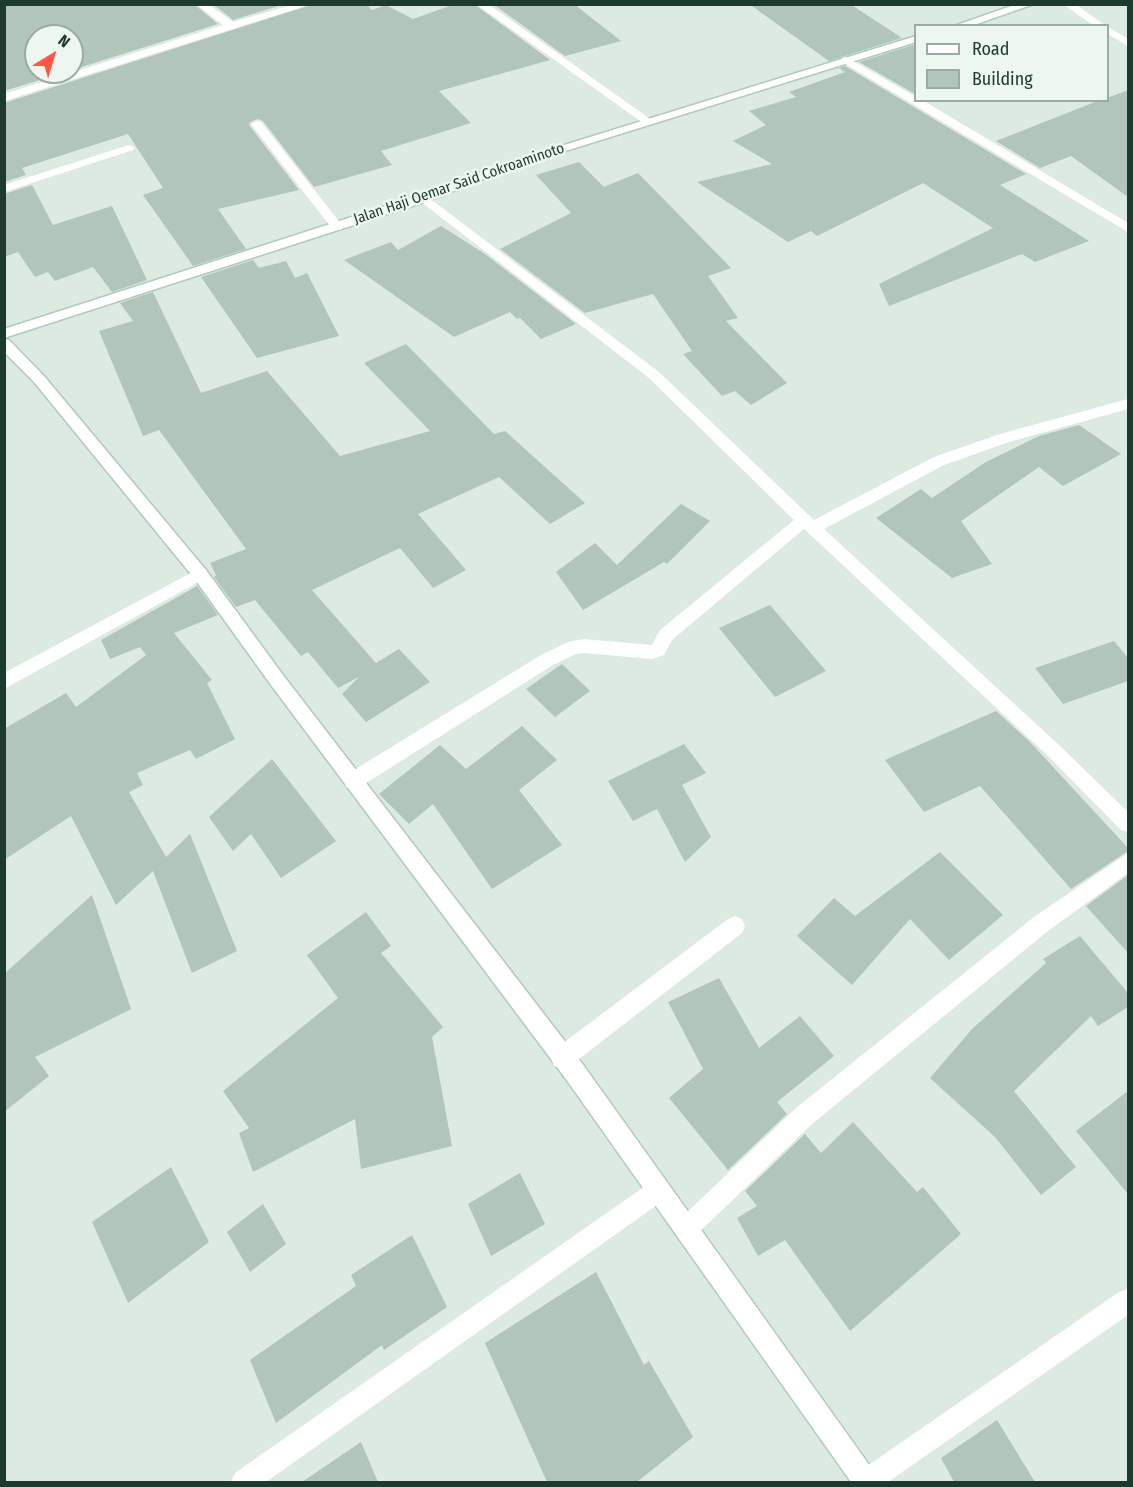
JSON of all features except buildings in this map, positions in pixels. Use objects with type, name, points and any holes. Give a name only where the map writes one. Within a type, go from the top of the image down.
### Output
[{"type":"street","points":[[201,4],[231,26]]},
{"type":"street","points":[[4,98],[307,4]]},
{"type":"street","points":[[481,4],[647,122]]},
{"type":"street","points":[[965,24],[1029,4]]},
{"type":"street","points":[[1068,4],[1098,24]]},
{"type":"street","points":[[1109,31],[1128,43]]},
{"type":"street","name":"Jalan Haji Oemar Said Cokroaminoto","points":[[4,334],[424,198],[510,165],[914,39]]},
{"type":"street","points":[[846,60],[914,101]]},
{"type":"street","points":[[916,102],[1128,228]]},
{"type":"street","points":[[257,124],[337,227]]},
{"type":"street","points":[[4,189],[129,148]]},
{"type":"street","points":[[424,198],[654,375],[808,524],[1077,772],[1128,824]]},
{"type":"street","points":[[4,343],[39,379],[200,574],[659,1190],[866,1482],[1128,1300]]},
{"type":"street","points":[[353,781],[547,660],[574,647],[652,652],[658,650],[666,635],[808,524],[939,461],[1005,438],[1128,404]]},
{"type":"street","points":[[4,682],[200,574]]},
{"type":"street","points":[[686,1229],[804,1116],[1041,924],[1128,862]]},
{"type":"street","points":[[562,1058],[735,926]]},
{"type":"street","points":[[243,1482],[659,1190]]}]
